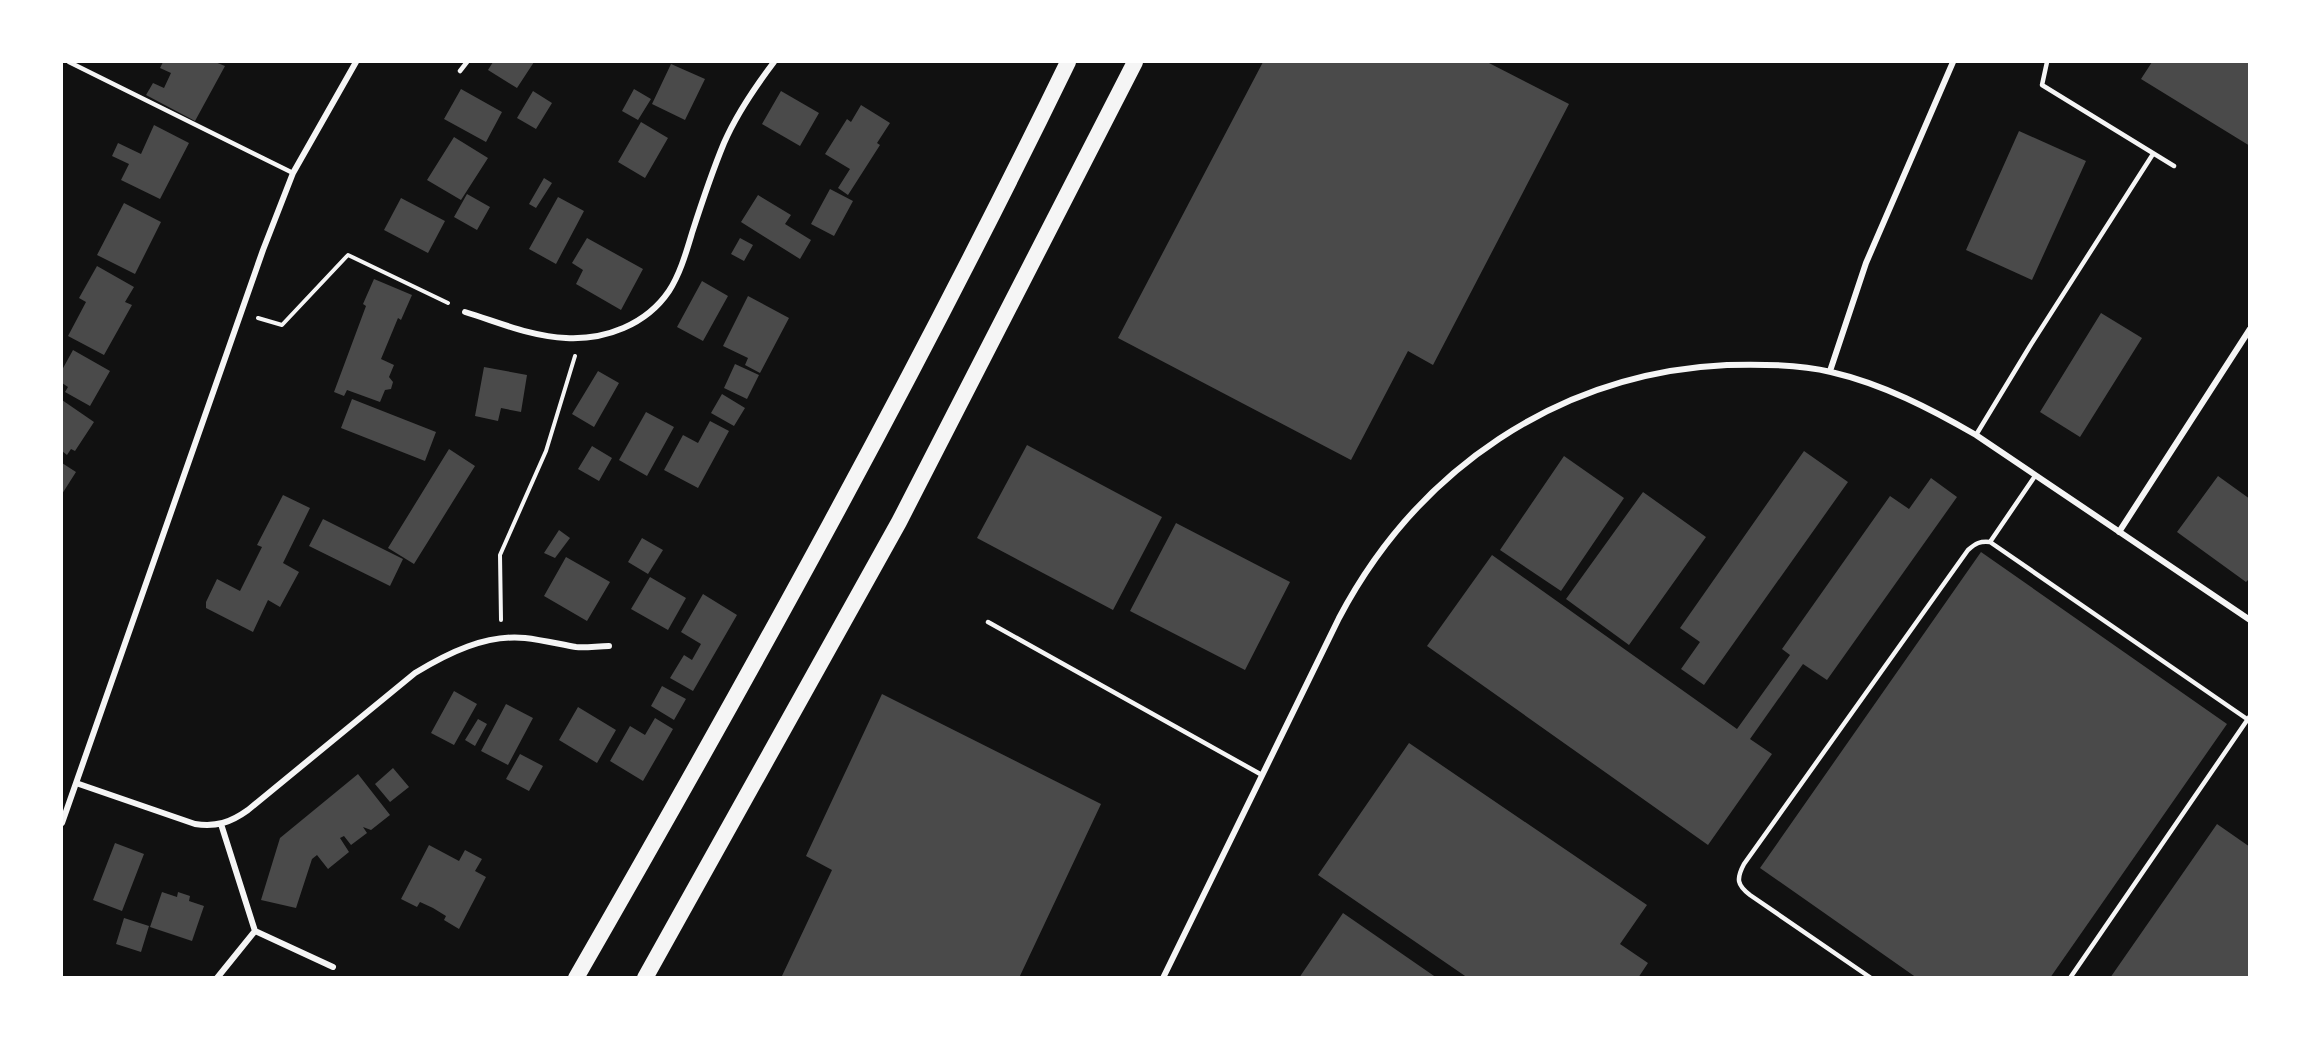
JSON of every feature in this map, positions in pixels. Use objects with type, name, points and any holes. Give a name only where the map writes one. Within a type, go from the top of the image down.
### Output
[{"type":"highway","points":[[576,978],[733,704],[855,477],[1015,170],[1068,62]]},
{"type":"highway","points":[[645,978],[899,522],[1135,62]]},
{"type":"street","points":[[62,823],[241,313],[293,173],[356,62]]},
{"type":"street","points":[[465,312],[543,336],[580,338],[615,332],[632,324],[658,305],[679,271],[725,141],[744,104],[774,62]]},
{"type":"street","points":[[1830,371],[1866,263],[1953,62]]},
{"type":"street","points":[[2119,532],[2250,330]]},
{"type":"street","points":[[1163,978],[1359,580],[1386,543],[1420,503],[1464,463],[1506,433],[1555,408],[1606,387],[1657,373],[1706,366],[1746,365],[1830,371],[1879,387],[1931,409],[1976,435],[2250,620]]},
{"type":"street","points":[[76,783],[195,824],[209,826],[221,824],[234,820],[248,810],[415,673],[439,658],[480,642],[501,639],[523,638],[579,647],[609,646]]},
{"type":"street","points":[[221,824],[255,932],[333,967]]},
{"type":"street","points":[[217,978],[255,932]]},
{"type":"lane","points":[[69,62],[293,173]]},
{"type":"lane","points":[[460,71],[467,62]]},
{"type":"lane","points":[[2047,62],[2042,85],[2174,166]]},
{"type":"lane","points":[[1976,435],[2153,154]]},
{"type":"lane","points":[[1990,542],[2035,476]]},
{"type":"lane","points":[[1871,978],[1739,887],[1737,876],[1750,854],[1968,550],[1981,541],[1990,542],[2248,717],[2070,978]]},
{"type":"lane","points":[[988,622],[1262,775]]},
{"type":"path","points":[[241,313],[282,325],[348,255],[465,312]]},
{"type":"path","points":[[501,639],[500,555],[546,451],[580,338]]},
{"type":"building","points":[[163,62],[215,62],[225,66],[195,121],[146,95],[153,83],[164,88],[171,73],[160,68]]},
{"type":"building","points":[[493,62],[534,62],[517,88],[488,70]]},
{"type":"building","points":[[1263,62],[1487,62],[1569,104],[1433,365],[1408,351],[1351,460],[1118,338]]},
{"type":"building","points":[[2152,62],[2250,62],[2250,146],[2141,79]]},
{"type":"building","points":[[671,64],[705,79],[685,120],[652,104]]},
{"type":"building","points":[[461,89],[502,112],[486,142],[444,119]]},
{"type":"building","points":[[634,89],[651,99],[638,120],[622,111]]},
{"type":"building","points":[[533,91],[552,103],[536,129],[517,118]]},
{"type":"building","points":[[781,91],[819,113],[800,146],[762,124]]},
{"type":"building","points":[[861,105],[890,123],[877,143],[880,145],[848,195],[838,188],[850,169],[825,154],[847,119],[851,122]]},
{"type":"building","points":[[641,122],[668,138],[645,178],[618,162]]},
{"type":"building","points":[[154,125],[189,143],[160,199],[121,180],[129,164],[112,156],[118,143],[141,154]]},
{"type":"building","points":[[2019,131],[2086,161],[2032,280],[1966,250]]},
{"type":"building","points":[[454,137],[488,158],[461,200],[427,180]]},
{"type":"building","points":[[544,178],[552,183],[536,208],[529,204]]},
{"type":"building","points":[[830,189],[853,201],[834,236],[811,224]]},
{"type":"building","points":[[467,194],[490,207],[477,230],[454,217]]},
{"type":"building","points":[[758,195],[791,215],[785,224],[811,240],[800,259],[741,222]]},
{"type":"building","points":[[558,197],[584,211],[556,264],[529,249]]},
{"type":"building","points":[[401,198],[445,221],[428,253],[384,230]]},
{"type":"building","points":[[124,203],[161,222],[135,274],[97,255]]},
{"type":"building","points":[[587,238],[643,269],[621,310],[576,284],[583,270],[572,263]]},
{"type":"building","points":[[740,238],[753,245],[744,261],[731,254]]},
{"type":"building","points":[[97,266],[134,287],[125,302],[132,305],[104,355],[68,336],[86,302],[79,298]]},
{"type":"building","points":[[374,279],[412,295],[401,320],[398,318],[381,359],[394,365],[389,377],[393,382],[391,389],[385,390],[380,402],[347,390],[344,396],[334,392],[366,306],[363,304]]},
{"type":"building","points":[[702,281],[728,296],[703,341],[677,327]]},
{"type":"building","points":[[748,296],[789,318],[760,373],[745,365],[748,358],[723,346]]},
{"type":"building","points":[[2101,313],[2142,338],[2080,437],[2040,412]]},
{"type":"building","points":[[73,350],[110,371],[90,406],[65,392],[68,387],[62,383],[62,370]]},
{"type":"building","points":[[735,364],[759,375],[747,399],[724,388]]},
{"type":"building","points":[[484,367],[527,375],[521,412],[501,408],[498,421],[475,416]]},
{"type":"building","points":[[598,371],[619,383],[594,427],[572,414]]},
{"type":"building","points":[[722,394],[745,408],[734,426],[711,413]]},
{"type":"building","points":[[352,399],[436,432],[425,461],[341,428]]},
{"type":"building","points":[[62,400],[94,422],[75,451],[71,449],[67,455],[62,451]]},
{"type":"building","points":[[646,412],[674,427],[647,476],[619,460]]},
{"type":"building","points":[[710,421],[729,431],[698,488],[664,470],[683,435],[698,443]]},
{"type":"building","points":[[1027,445],[1162,517],[1113,610],[977,538]]},
{"type":"building","points":[[592,446],[612,458],[599,481],[578,469]]},
{"type":"building","points":[[449,449],[475,466],[414,564],[388,548]]},
{"type":"building","points":[[1804,451],[1848,482],[1704,685],[1681,669],[1700,642],[1680,628]]},
{"type":"building","points":[[1564,456],[1624,498],[1561,591],[1500,550]]},
{"type":"building","points":[[62,463],[76,472],[62,494]]},
{"type":"building","points":[[2218,476],[2250,499],[2250,578],[2246,582],[2177,532]]},
{"type":"building","points":[[1931,478],[1957,497],[1827,680],[1803,664],[1750,739],[1772,754],[1708,845],[1427,646],[1492,555],[1737,729],[1790,655],[1782,649],[1890,496],[1909,509]]},
{"type":"building","points":[[1643,492],[1706,537],[1629,645],[1566,599]]},
{"type":"building","points":[[283,495],[310,508],[283,563],[299,572],[280,607],[268,600],[253,632],[206,608],[206,602],[217,579],[240,591],[262,547],[257,545]]},
{"type":"building","points":[[323,519],[403,559],[390,586],[309,546]]},
{"type":"building","points":[[1176,523],[1290,582],[1245,670],[1130,611]]},
{"type":"building","points":[[559,530],[570,538],[555,558],[544,553]]},
{"type":"building","points":[[642,538],[663,550],[648,574],[628,562]]},
{"type":"building","points":[[1981,552],[2227,724],[2050,978],[1917,978],[1760,868]]},
{"type":"building","points":[[566,557],[610,582],[587,621],[544,596]]},
{"type":"building","points":[[650,577],[686,598],[668,630],[631,609]]},
{"type":"building","points":[[703,594],[737,615],[693,691],[670,678],[684,655],[692,660],[701,644],[681,632]]},
{"type":"building","points":[[662,686],[686,699],[674,720],[651,706]]},
{"type":"building","points":[[454,691],[477,704],[454,745],[431,733]]},
{"type":"building","points":[[882,694],[1101,804],[1019,978],[781,978],[832,870],[806,856]]},
{"type":"building","points":[[506,704],[533,718],[508,765],[481,751]]},
{"type":"building","points":[[578,707],[616,730],[597,763],[559,740]]},
{"type":"building","points":[[655,718],[673,729],[643,781],[610,761],[630,726],[645,735]]},
{"type":"building","points":[[478,719],[487,724],[475,746],[465,740]]},
{"type":"building","points":[[1409,743],[1647,905],[1620,944],[1648,963],[1638,978],[1468,978],[1318,875]]},
{"type":"building","points":[[520,754],[543,766],[529,791],[506,779]]},
{"type":"building","points":[[393,768],[409,787],[390,802],[375,784]]},
{"type":"building","points":[[358,774],[390,815],[371,830],[363,827],[367,833],[351,845],[344,836],[340,838],[349,852],[328,869],[317,855],[312,859],[296,908],[261,900],[280,838]]},
{"type":"building","points":[[2217,824],[2250,847],[2250,978],[2110,978]]},
{"type":"building","points":[[115,843],[144,854],[122,911],[93,900]]},
{"type":"building","points":[[429,845],[459,861],[465,850],[482,859],[475,871],[486,877],[459,929],[444,920],[446,916],[433,908],[420,902],[417,907],[401,899]]},
{"type":"building","points":[[162,892],[177,897],[178,892],[190,896],[189,901],[204,906],[192,941],[150,927]]},
{"type":"building","points":[[1343,913],[1437,978],[1299,978]]},
{"type":"building","points":[[124,918],[149,926],[141,952],[116,944]]}]
